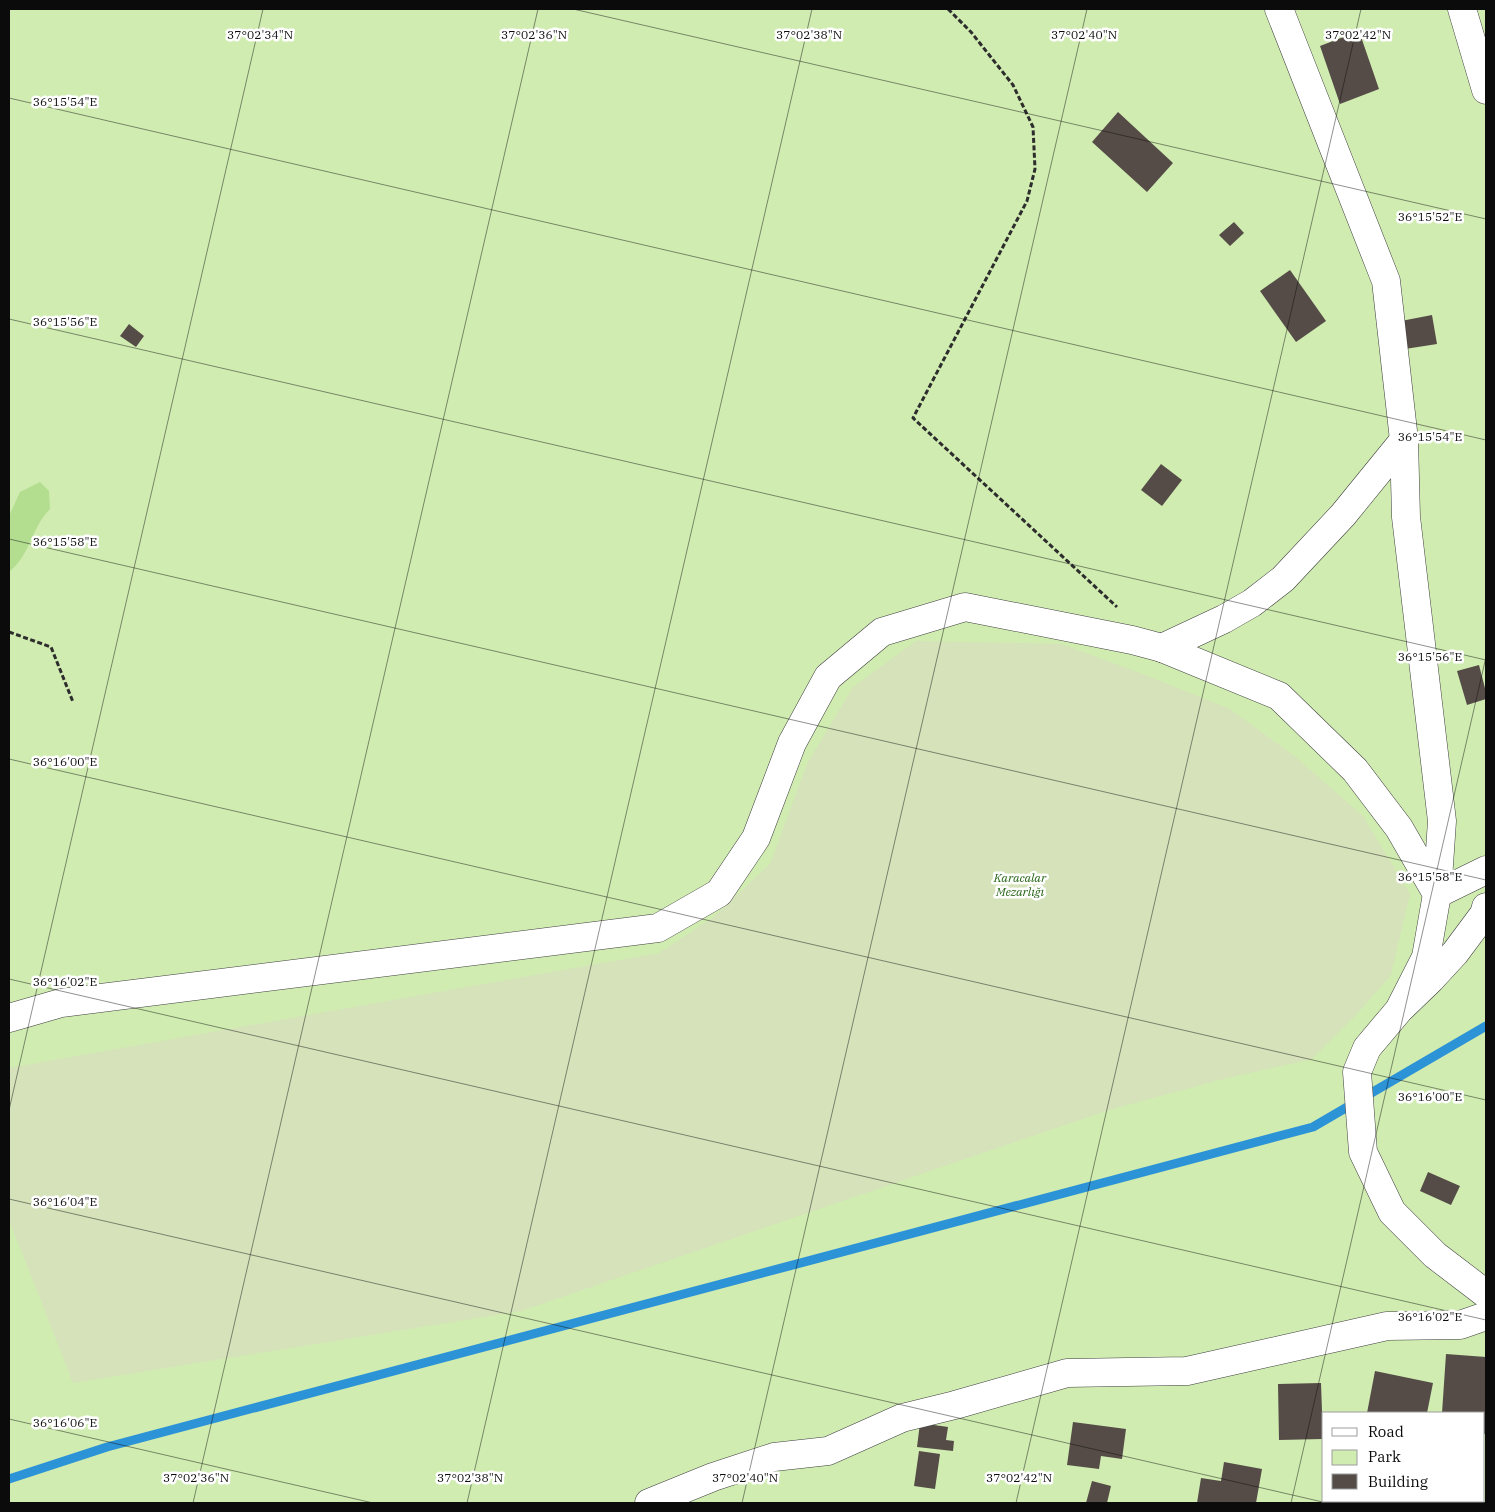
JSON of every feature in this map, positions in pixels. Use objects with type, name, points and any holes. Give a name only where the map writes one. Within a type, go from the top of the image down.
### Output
[{"type":"street","points":[[1279,9],[1386,281],[1404,440],[1406,517],[1442,821],[1437,894],[1426,957],[1398,1010]]},
{"type":"street","points":[[1462,9],[1486,90]]},
{"type":"street","points":[[1162,648],[1224,619],[1252,603],[1283,579],[1343,515],[1404,440]]},
{"type":"street","points":[[9,1018],[61,1003],[658,928],[719,893],[756,838],[792,743],[828,677],[882,632],[965,607],[1132,640],[1162,648],[1279,696],[1355,770],[1398,828],[1437,894]]},
{"type":"street","points":[[1437,894],[1486,870]]},
{"type":"street","points":[[1486,907],[1484,914],[1455,953],[1398,1010],[1368,1048],[1357,1072],[1363,1152],[1392,1212],[1435,1255],[1486,1294]]},
{"type":"street","points":[[649,1503],[713,1477],[774,1457],[828,1451],[902,1418],[1067,1373],[1187,1371],[1387,1326],[1460,1325],[1486,1316]]},
{"type":"path","points":[[948,9],[972,32],[1013,86],[1033,127],[1035,169],[1027,201],[913,418],[1118,608]]},
{"type":"path","points":[[9,632],[51,647],[73,702]]},
{"type":"green space","points":[[9,9],[1486,9],[1486,1503],[9,1503]]},
{"type":"green space","points":[[40,482],[49,491],[50,509],[39,525],[22,558],[9,572],[9,516],[20,492]]},
{"type":"green space","name":"Karacalar Mezarlığı","points":[[916,641],[1061,644],[1230,709],[1297,758],[1363,816],[1410,894],[1391,975],[1356,1015],[1312,1059],[1227,1078],[1109,1110],[521,1311],[73,1383],[9,1220],[9,1068],[659,953],[712,918],[770,864],[807,764],[853,687]]},
{"type":"building","points":[[1359,31],[1379,89],[1340,104],[1320,46]]},
{"type":"building","points":[[1118,112],[1173,163],[1147,192],[1092,142]]},
{"type":"building","points":[[1234,222],[1244,233],[1230,246],[1219,235]]},
{"type":"building","points":[[1290,270],[1326,321],[1296,342],[1260,291]]},
{"type":"building","points":[[1432,315],[1437,344],[1405,349],[1401,321]]},
{"type":"building","points":[[129,324],[144,336],[136,347],[120,336]]},
{"type":"building","points":[[1161,464],[1182,480],[1162,506],[1141,490]]},
{"type":"building","points":[[1479,665],[1486,699],[1467,705],[1457,671]]},
{"type":"building","points":[[1428,1172],[1460,1186],[1451,1205],[1420,1191]]},
{"type":"building","points":[[1446,1354],[1486,1357],[1486,1434],[1485,1412],[1442,1412]]},
{"type":"building","points":[[1375,1371],[1433,1383],[1427,1412],[1367,1412]]},
{"type":"building","points":[[1321,1383],[1322,1439],[1279,1440],[1278,1384]]},
{"type":"building","points":[[1073,1422],[1126,1429],[1122,1459],[1101,1456],[1099,1469],[1067,1465]]},
{"type":"building","points":[[920,1423],[948,1427],[946,1440],[954,1441],[953,1451],[917,1447]]},
{"type":"building","points":[[919,1451],[940,1454],[935,1489],[914,1486]]},
{"type":"building","points":[[1224,1462],[1262,1469],[1256,1503],[1197,1503],[1201,1478],[1221,1481]]},
{"type":"building","points":[[1092,1481],[1111,1486],[1107,1503],[1086,1503]]},
{"type":"waterway","points":[[9,1479],[107,1447],[1313,1127],[1486,1026]]}]
